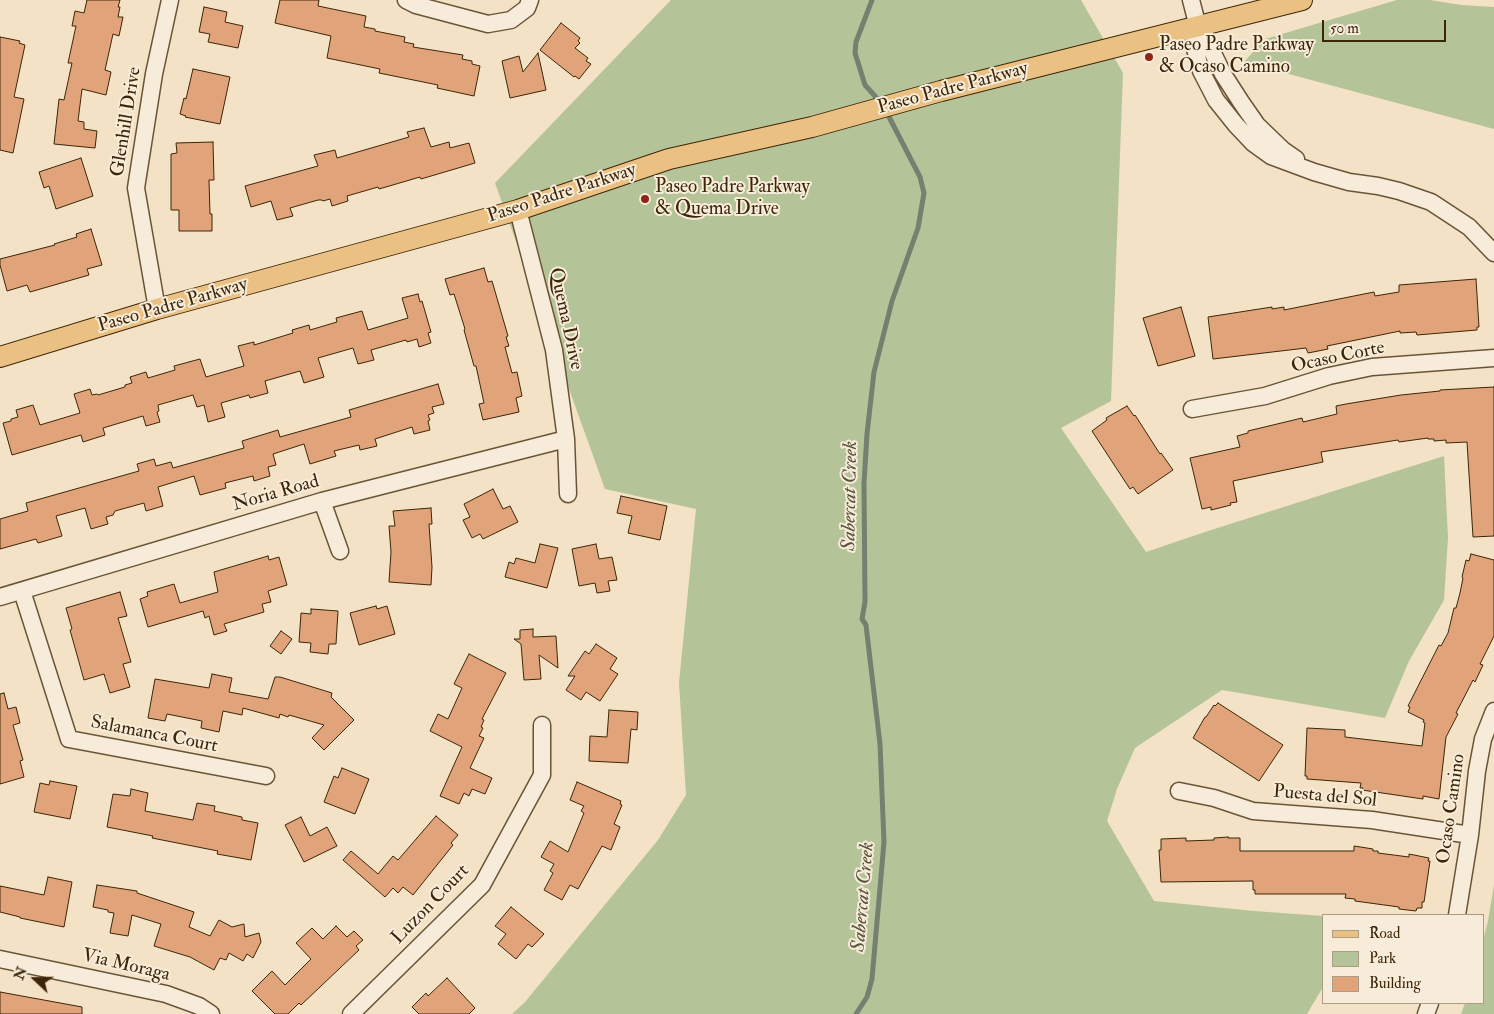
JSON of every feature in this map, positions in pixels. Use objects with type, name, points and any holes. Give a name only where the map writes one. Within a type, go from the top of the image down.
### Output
[{"type":"main road","name":"Paseo Padre Parkway","points":[[0,357],[157,310],[518,210],[670,159],[812,127],[941,91],[1302,0]]},
{"type":"street","name":"Glenhill Drive","points":[[157,310],[136,188],[154,74],[170,0]]},
{"type":"street","points":[[406,0],[416,5],[488,24],[511,20],[527,8],[530,0]]},
{"type":"street","points":[[1191,0],[1198,27],[1195,49],[1201,71],[1216,100],[1253,143],[1271,156],[1314,172],[1349,182],[1399,191],[1431,202],[1469,227],[1494,253]]},
{"type":"street","name":"Quema Drive","points":[[518,210],[554,350],[566,439],[568,494]]},
{"type":"street","name":"Ocaso Corte","points":[[1192,410],[1265,396],[1329,376],[1372,368],[1494,358]]},
{"type":"street","name":"Noria Road","points":[[0,597],[322,501],[566,439]]},
{"type":"street","points":[[322,501],[340,551]]},
{"type":"street","name":"Salamanca Court","points":[[22,591],[69,739],[266,776]]},
{"type":"street","name":"Ocaso Camino","points":[[1457,914],[1470,835],[1477,771],[1483,739],[1494,711]]},
{"type":"street","name":"Luzon Court","points":[[351,1014],[482,884],[542,775],[542,725]]},
{"type":"street","name":"Puesta del Sol","points":[[1179,791],[1214,798],[1253,811],[1372,820],[1470,835]]},
{"type":"street","name":"Via Moraga","points":[[0,959],[166,994],[199,1006],[211,1014]]},
{"type":"green space","points":[[671,0],[1081,0],[1123,73],[1111,401],[1061,428],[1146,552],[1444,456],[1448,538],[1444,600],[1409,661],[1385,718],[1222,690],[1135,748],[1117,789],[1107,821],[1154,901],[1322,916],[1322,989],[1307,1014],[512,1014],[525,1002],[658,840],[686,795],[679,683],[696,509],[605,489],[495,183]]},
{"type":"green space","points":[[1397,0],[1430,0],[1461,5],[1494,7],[1494,129],[1244,62],[1265,39]]},
{"type":"green space","points":[[1494,885],[1494,1014],[1461,1014],[1465,1004],[1484,1004],[1484,936]]},
{"type":"building","points":[[87,0],[120,0],[118,17],[123,17],[119,36],[113,34],[105,70],[111,72],[106,95],[82,89],[78,121],[84,122],[84,129],[97,131],[95,148],[54,144],[59,99],[64,100],[72,63],[68,63],[76,26],[72,26],[75,11],[84,13]]},
{"type":"building","points":[[280,0],[319,0],[318,6],[366,16],[364,27],[405,37],[404,42],[414,44],[413,47],[463,55],[462,59],[472,61],[472,64],[480,66],[474,96],[437,88],[438,85],[379,73],[380,69],[327,58],[331,36],[275,23]]},
{"type":"building","points":[[204,7],[227,12],[225,22],[243,26],[238,48],[208,42],[210,34],[199,32]]},
{"type":"building","points":[[561,23],[580,38],[578,41],[580,43],[575,48],[588,58],[586,61],[591,64],[579,79],[540,50]]},
{"type":"building","points":[[0,37],[20,41],[19,43],[25,45],[14,97],[24,99],[13,153],[0,150]]},
{"type":"building","points":[[538,53],[546,90],[510,98],[502,61],[519,56],[523,72]]},
{"type":"building","points":[[193,69],[230,77],[220,124],[185,117],[180,114],[184,98],[186,99]]},
{"type":"building","points":[[424,128],[431,147],[449,142],[450,148],[469,143],[475,163],[421,179],[420,177],[347,196],[348,201],[332,206],[330,199],[318,200],[290,208],[293,216],[277,220],[271,201],[251,207],[245,186],[318,166],[314,155],[335,150],[337,158],[409,137],[407,132]]},
{"type":"building","points":[[213,142],[214,180],[209,180],[212,231],[179,231],[179,210],[171,210],[171,154],[177,153],[176,143]]},
{"type":"building","points":[[81,158],[93,196],[56,209],[49,186],[44,188],[39,172]]},
{"type":"building","points":[[91,229],[102,265],[87,269],[89,275],[30,292],[27,285],[7,291],[0,259],[55,245],[77,237],[76,234]]},
{"type":"building","points":[[484,268],[488,282],[492,281],[508,336],[506,337],[509,346],[505,347],[512,373],[517,372],[522,396],[516,398],[519,412],[483,420],[479,404],[484,403],[476,366],[474,366],[454,294],[450,295],[445,279]]},
{"type":"building","points":[[1476,279],[1479,327],[1477,327],[1477,330],[1417,335],[1416,332],[1400,333],[1400,331],[1327,346],[1328,349],[1308,353],[1306,348],[1213,359],[1208,317],[1272,307],[1272,309],[1284,307],[1284,310],[1374,292],[1375,296],[1399,292],[1399,285]]},
{"type":"building","points":[[418,294],[420,302],[422,301],[431,332],[428,333],[431,343],[419,347],[417,339],[407,342],[406,340],[371,350],[374,360],[358,364],[353,348],[318,358],[324,377],[304,383],[300,371],[265,381],[268,393],[250,398],[249,395],[221,403],[225,417],[208,422],[204,405],[197,407],[193,395],[158,405],[159,411],[157,412],[160,422],[146,426],[143,416],[103,428],[105,435],[83,442],[81,435],[12,455],[3,423],[18,417],[16,410],[33,405],[40,425],[80,413],[74,394],[90,389],[92,395],[98,395],[125,387],[125,385],[132,383],[130,377],[146,372],[148,378],[175,370],[174,366],[200,359],[206,377],[244,366],[238,346],[254,342],[254,345],[293,333],[292,330],[309,325],[310,330],[337,322],[336,318],[362,311],[368,330],[408,318],[402,298]]},
{"type":"building","points":[[1181,307],[1195,356],[1158,366],[1143,318]]},
{"type":"building","points":[[438,384],[444,404],[432,407],[434,413],[428,415],[430,430],[414,434],[412,427],[375,439],[377,446],[360,450],[359,445],[334,451],[336,456],[310,464],[304,444],[273,454],[276,465],[268,467],[270,476],[254,481],[253,476],[225,483],[226,488],[200,495],[194,476],[158,487],[163,506],[146,511],[144,503],[115,511],[113,515],[106,517],[108,524],[91,529],[85,508],[56,516],[62,536],[38,543],[36,539],[0,549],[0,519],[28,511],[26,503],[139,471],[137,464],[154,459],[156,466],[171,462],[173,468],[244,448],[242,441],[278,430],[280,437],[351,417],[349,410]]},
{"type":"building","points":[[1494,387],[1494,536],[1473,537],[1467,442],[1446,443],[1446,440],[1434,441],[1434,439],[1428,438],[1399,442],[1398,440],[1321,452],[1323,462],[1233,481],[1237,502],[1211,510],[1211,507],[1202,509],[1190,458],[1240,447],[1237,436],[1248,433],[1248,431],[1302,418],[1303,422],[1337,414],[1336,406],[1346,404],[1440,390]]},
{"type":"building","points":[[1127,406],[1173,470],[1138,494],[1133,487],[1130,489],[1092,431],[1107,420],[1106,418]]},
{"type":"building","points":[[493,489],[503,509],[510,506],[518,522],[483,539],[480,534],[472,538],[463,520],[470,517],[464,504]]},
{"type":"building","points":[[621,496],[667,506],[660,540],[628,533],[632,516],[617,513]]},
{"type":"building","points":[[431,508],[432,524],[429,524],[432,567],[431,585],[389,582],[391,552],[389,526],[395,526],[393,511]]},
{"type":"building","points":[[540,544],[558,548],[547,588],[505,577],[509,562],[514,564],[516,558],[535,563]]},
{"type":"building","points":[[596,544],[599,559],[612,557],[617,580],[608,581],[610,591],[597,593],[595,583],[579,586],[572,549]]},
{"type":"building","points":[[1471,554],[1494,560],[1494,636],[1480,664],[1483,665],[1475,682],[1473,680],[1446,737],[1439,799],[1423,796],[1423,799],[1362,790],[1363,788],[1360,788],[1361,783],[1307,779],[1307,776],[1305,776],[1307,728],[1345,730],[1345,737],[1422,746],[1424,720],[1408,712],[1410,707],[1408,706],[1439,645],[1441,646],[1448,633],[1460,593],[1466,560],[1469,561]]},
{"type":"building","points":[[268,556],[269,560],[279,557],[287,585],[268,591],[271,602],[262,604],[264,612],[224,624],[227,631],[214,635],[209,616],[205,618],[203,611],[148,627],[140,599],[148,596],[147,592],[174,584],[180,603],[218,592],[214,572]]},
{"type":"building","points":[[120,592],[127,616],[118,618],[131,662],[123,664],[130,687],[110,693],[104,674],[84,680],[66,608]]},
{"type":"building","points":[[376,606],[377,609],[387,606],[395,634],[359,645],[350,613]]},
{"type":"building","points":[[311,609],[338,611],[336,644],[329,644],[328,654],[310,652],[311,643],[299,642],[301,613],[311,614]]},
{"type":"building","points":[[533,629],[533,637],[556,636],[558,668],[539,655],[541,679],[524,680],[521,644],[514,639],[520,639],[520,630]]},
{"type":"building","points":[[281,631],[292,639],[281,654],[270,646]]},
{"type":"building","points":[[596,644],[617,658],[610,669],[618,674],[600,701],[586,692],[581,700],[566,690],[575,676],[568,676],[585,651],[589,654]]},
{"type":"building","points":[[469,654],[506,673],[482,719],[484,720],[481,727],[483,728],[479,736],[484,738],[470,768],[492,778],[485,794],[472,789],[469,796],[464,793],[459,804],[440,796],[462,747],[430,731],[438,714],[448,719],[462,688],[454,684]]},
{"type":"building","points":[[212,674],[232,678],[229,692],[268,699],[275,677],[332,693],[331,697],[354,720],[324,750],[312,738],[324,725],[289,715],[288,717],[280,714],[279,718],[243,708],[242,715],[223,711],[219,732],[201,728],[202,721],[167,714],[165,721],[148,718],[155,679],[209,688]]},
{"type":"building","points":[[4,693],[8,709],[16,707],[20,723],[13,725],[23,760],[20,761],[24,777],[0,784],[0,694]]},
{"type":"building","points":[[1218,703],[1283,745],[1259,781],[1193,738],[1205,717],[1214,705]]},
{"type":"building","points":[[609,710],[638,712],[637,730],[631,729],[628,763],[589,761],[590,736],[607,737]]},
{"type":"building","points":[[342,768],[369,779],[355,814],[324,802],[334,776],[338,778]]},
{"type":"building","points":[[50,781],[77,786],[70,819],[34,812],[40,783],[49,785]]},
{"type":"building","points":[[577,782],[621,801],[620,804],[622,805],[614,824],[620,827],[611,850],[602,846],[578,889],[570,885],[562,900],[544,890],[553,873],[550,871],[554,864],[541,857],[550,841],[568,852],[584,813],[581,811],[584,806],[570,800]]},
{"type":"building","points":[[131,789],[148,793],[145,811],[193,820],[197,803],[215,806],[214,811],[242,817],[242,820],[258,823],[251,860],[217,854],[218,851],[107,827],[113,794],[130,796]]},
{"type":"building","points":[[436,816],[458,835],[451,843],[453,845],[413,895],[403,887],[398,893],[393,888],[385,897],[343,860],[351,851],[378,874],[393,856],[398,860]]},
{"type":"building","points":[[301,817],[310,836],[327,827],[337,846],[304,862],[285,825]]},
{"type":"building","points":[[1186,838],[1186,841],[1214,840],[1214,838],[1240,838],[1240,851],[1354,851],[1354,846],[1373,849],[1373,851],[1378,851],[1378,853],[1409,857],[1409,854],[1429,858],[1422,908],[1417,908],[1416,911],[1355,901],[1355,899],[1345,898],[1346,894],[1255,894],[1253,881],[1161,882],[1159,850],[1161,850],[1161,839]]},
{"type":"building","points":[[48,877],[72,882],[64,927],[0,912],[0,886],[44,895]]},
{"type":"building","points":[[97,885],[137,891],[137,893],[194,912],[189,927],[210,936],[219,920],[232,927],[244,924],[245,937],[259,933],[261,942],[253,958],[247,954],[243,961],[229,953],[226,960],[220,958],[214,970],[190,957],[154,946],[161,924],[132,915],[128,936],[110,933],[114,913],[93,907]]},
{"type":"building","points":[[511,907],[544,934],[532,947],[528,944],[516,959],[498,944],[506,934],[495,926]]},
{"type":"building","points":[[336,926],[347,937],[354,931],[363,940],[356,946],[359,950],[301,1005],[299,1003],[288,1014],[275,1014],[252,991],[272,971],[285,985],[311,959],[296,943],[312,928],[323,939]]},
{"type":"building","points":[[447,978],[475,1008],[469,1014],[419,1014],[412,1007],[426,993],[428,996]]},
{"type":"building","points":[[0,992],[82,1007],[82,1014],[0,1014]]},
{"type":"waterway","name":"Sabercat Creek","points":[[872,0],[856,42],[855,53],[865,85],[882,104]]},
{"type":"waterway","name":"Sabercat Creek","points":[[856,1014],[867,997],[872,979],[884,842],[880,744],[866,625],[862,619],[865,602],[864,483],[867,434],[874,372],[892,301],[918,228],[924,193],[920,177],[886,111]]},
{"type":"place","name":"Paseo Padre Parkway & Ocaso Camino","points":[[1149,57]]},
{"type":"place","name":"Paseo Padre Parkway & Quema Drive","points":[[645,199]]}]
